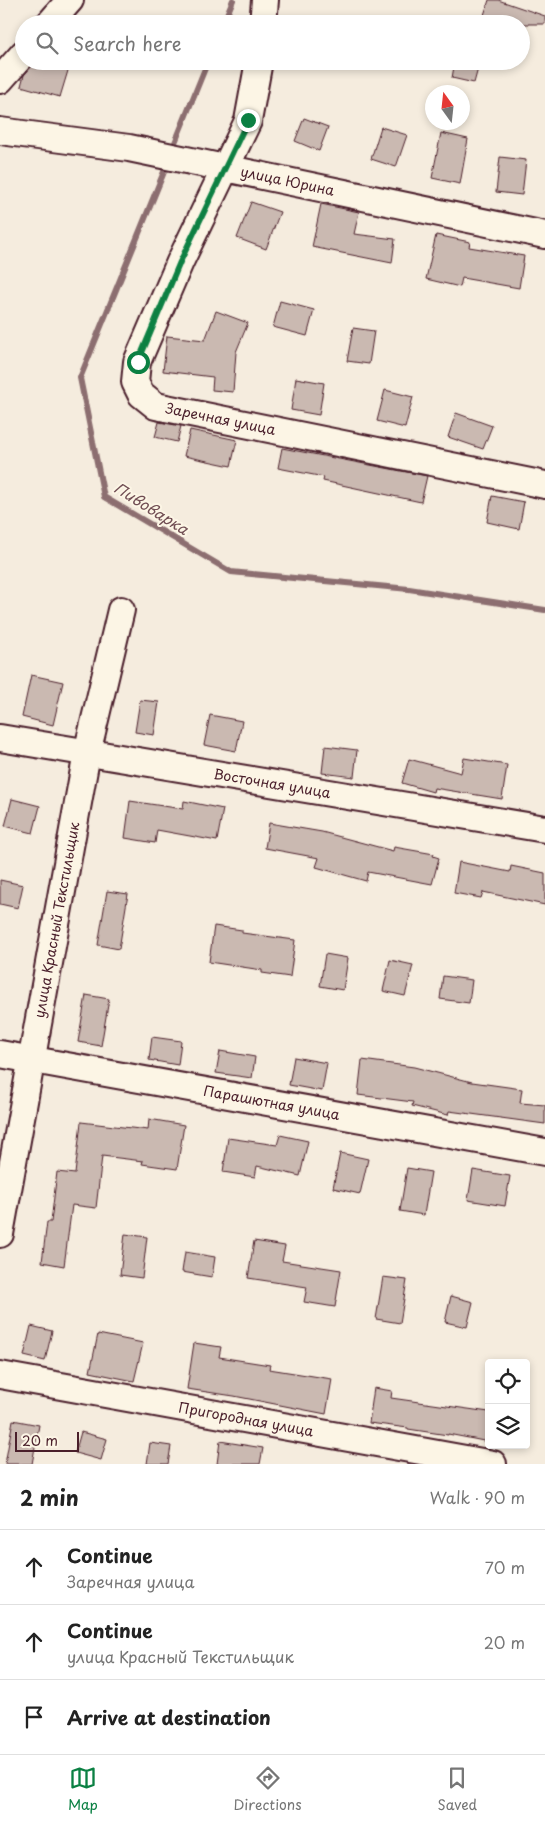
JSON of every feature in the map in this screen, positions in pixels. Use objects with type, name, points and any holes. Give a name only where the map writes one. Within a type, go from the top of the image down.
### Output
[{"type":"street","points":[[57,15],[70,0]]},
{"type":"street","points":[[264,15],[265,0]]},
{"type":"street","points":[[0,80],[15,63]]},
{"type":"street","points":[[218,166],[248,120],[256,70]]},
{"type":"street","name":"улица Юрина","points":[[0,131],[129,148],[545,235]]},
{"type":"street","name":"Заречная улица","points":[[218,166],[138,362],[136,382],[142,394],[156,406],[545,485]]},
{"type":"street","name":"улица Красный Текстильщик","points":[[0,1234],[87,753],[121,610]]},
{"type":"street","name":"Восточная улица","points":[[0,738],[545,829]]},
{"type":"street","name":"Парашютная улица","points":[[0,1054],[545,1152]]},
{"type":"street","name":"Пригородная улица","points":[[0,1375],[493,1464]]},
{"type":"building","points":[[489,0],[498,0],[545,16],[545,24],[530,24],[530,15],[484,15]]},
{"type":"building","points":[[28,70],[68,70],[60,97],[21,86],[24,75]]},
{"type":"building","points":[[453,70],[478,70],[474,83],[452,78]]},
{"type":"building","points":[[304,118],[328,127],[319,151],[295,141]]},
{"type":"building","points":[[381,127],[407,135],[396,167],[371,159]]},
{"type":"building","points":[[441,133],[468,139],[460,184],[432,178]]},
{"type":"building","points":[[500,157],[526,160],[522,195],[496,192]]},
{"type":"building","points":[[251,202],[280,212],[266,249],[237,238]]},
{"type":"building","points":[[321,204],[359,212],[354,234],[395,239],[392,263],[312,247]]},
{"type":"building","points":[[436,235],[470,242],[469,247],[524,256],[519,288],[462,278],[460,287],[426,279]]},
{"type":"building","points":[[280,301],[314,310],[307,336],[273,327]]},
{"type":"building","points":[[216,311],[248,323],[236,352],[233,392],[212,390],[213,377],[163,371],[167,336],[205,340]]},
{"type":"building","points":[[353,328],[374,331],[369,364],[347,361]]},
{"type":"building","points":[[296,378],[324,383],[319,415],[291,410]]},
{"type":"building","points":[[385,390],[413,397],[405,428],[377,421]]},
{"type":"building","points":[[456,413],[492,426],[483,449],[448,437]]},
{"type":"building","points":[[159,422],[181,426],[177,442],[155,437]]},
{"type":"building","points":[[190,430],[237,440],[231,466],[184,456]]},
{"type":"building","points":[[282,448],[427,476],[421,502],[323,481],[324,477],[278,468]]},
{"type":"building","points":[[492,496],[524,502],[519,529],[487,522]]},
{"type":"building","points":[[31,675],[63,682],[53,725],[22,717]]},
{"type":"building","points":[[140,700],[159,702],[154,735],[135,732]]},
{"type":"building","points":[[210,715],[242,721],[236,751],[204,745]]},
{"type":"building","points":[[325,746],[357,750],[354,777],[322,773]]},
{"type":"building","points":[[464,758],[507,765],[502,799],[434,788],[433,792],[402,783],[409,759],[461,773]]},
{"type":"building","points":[[12,799],[40,806],[33,833],[5,826]]},
{"type":"building","points":[[130,801],[183,809],[184,801],[223,809],[217,841],[157,830],[155,843],[125,838]]},
{"type":"building","points":[[269,823],[322,832],[393,851],[394,847],[434,854],[433,856],[439,858],[432,884],[368,872],[366,881],[316,867],[319,858],[265,848]]},
{"type":"building","points":[[459,862],[510,872],[511,866],[545,873],[545,905],[483,892],[481,898],[454,893]]},
{"type":"building","points":[[0,880],[23,885],[18,908],[0,904]]},
{"type":"building","points":[[107,891],[128,894],[119,949],[98,945]]},
{"type":"building","points":[[214,926],[242,930],[242,933],[295,940],[290,977],[262,973],[262,970],[209,962]]},
{"type":"building","points":[[325,954],[348,958],[343,990],[320,986]]},
{"type":"building","points":[[390,960],[413,965],[405,996],[383,991]]},
{"type":"building","points":[[443,976],[472,980],[469,1003],[440,999]]},
{"type":"building","points":[[86,995],[109,999],[101,1046],[78,1042]]},
{"type":"building","points":[[152,1037],[181,1041],[178,1065],[149,1060]]},
{"type":"building","points":[[220,1051],[255,1057],[252,1078],[216,1073]]},
{"type":"building","points":[[294,1057],[327,1063],[322,1091],[289,1085]]},
{"type":"building","points":[[362,1060],[414,1067],[472,1082],[522,1089],[520,1103],[545,1105],[545,1124],[449,1111],[448,1115],[412,1106],[413,1102],[358,1095]]},
{"type":"building","points":[[149,1119],[184,1125],[177,1169],[142,1164],[143,1161],[102,1156],[96,1208],[72,1205],[64,1266],[42,1262],[47,1222],[51,1222],[57,1172],[75,1174],[81,1122],[148,1130]]},
{"type":"building","points":[[280,1135],[308,1141],[300,1176],[257,1166],[255,1177],[223,1172],[228,1138],[277,1145]]},
{"type":"building","points":[[340,1153],[368,1159],[360,1194],[333,1188]]},
{"type":"building","points":[[407,1168],[431,1172],[424,1215],[400,1211]]},
{"type":"building","points":[[473,1170],[510,1176],[505,1206],[468,1200]]},
{"type":"building","points":[[125,1234],[147,1237],[142,1278],[120,1275]]},
{"type":"building","points":[[254,1241],[285,1246],[282,1261],[341,1270],[335,1307],[304,1302],[307,1287],[248,1278]]},
{"type":"building","points":[[185,1252],[215,1257],[212,1277],[182,1272]]},
{"type":"building","points":[[383,1277],[407,1280],[400,1323],[376,1319]]},
{"type":"building","points":[[451,1296],[473,1302],[467,1327],[445,1322]]},
{"type":"building","points":[[31,1326],[52,1331],[45,1361],[24,1356]]},
{"type":"building","points":[[98,1334],[143,1343],[134,1381],[90,1372]]},
{"type":"building","points":[[194,1343],[221,1347],[219,1357],[270,1365],[269,1369],[332,1379],[326,1414],[187,1389]]},
{"type":"building","points":[[374,1388],[392,1391],[391,1398],[485,1411],[485,1441],[448,1434],[369,1423]]},
{"type":"building","points":[[13,1420],[39,1425],[32,1464],[5,1464]]},
{"type":"building","points":[[81,1432],[107,1439],[101,1460],[75,1453]]},
{"type":"building","points":[[220,1441],[263,1448],[260,1464],[217,1464]]},
{"type":"building","points":[[150,1443],[171,1446],[168,1464],[147,1464]]},
{"type":"waterway","name":"Пивоварка","points":[[227,15],[233,0]]},
{"type":"waterway","name":"Пивоварка","points":[[172,150],[204,70]]},
{"type":"waterway","name":"Пивоварка","points":[[168,162],[80,378],[104,497],[231,572],[409,589],[545,610]]},
{"type":"route","points":[[138,362],[180,262],[248,120]]}]
